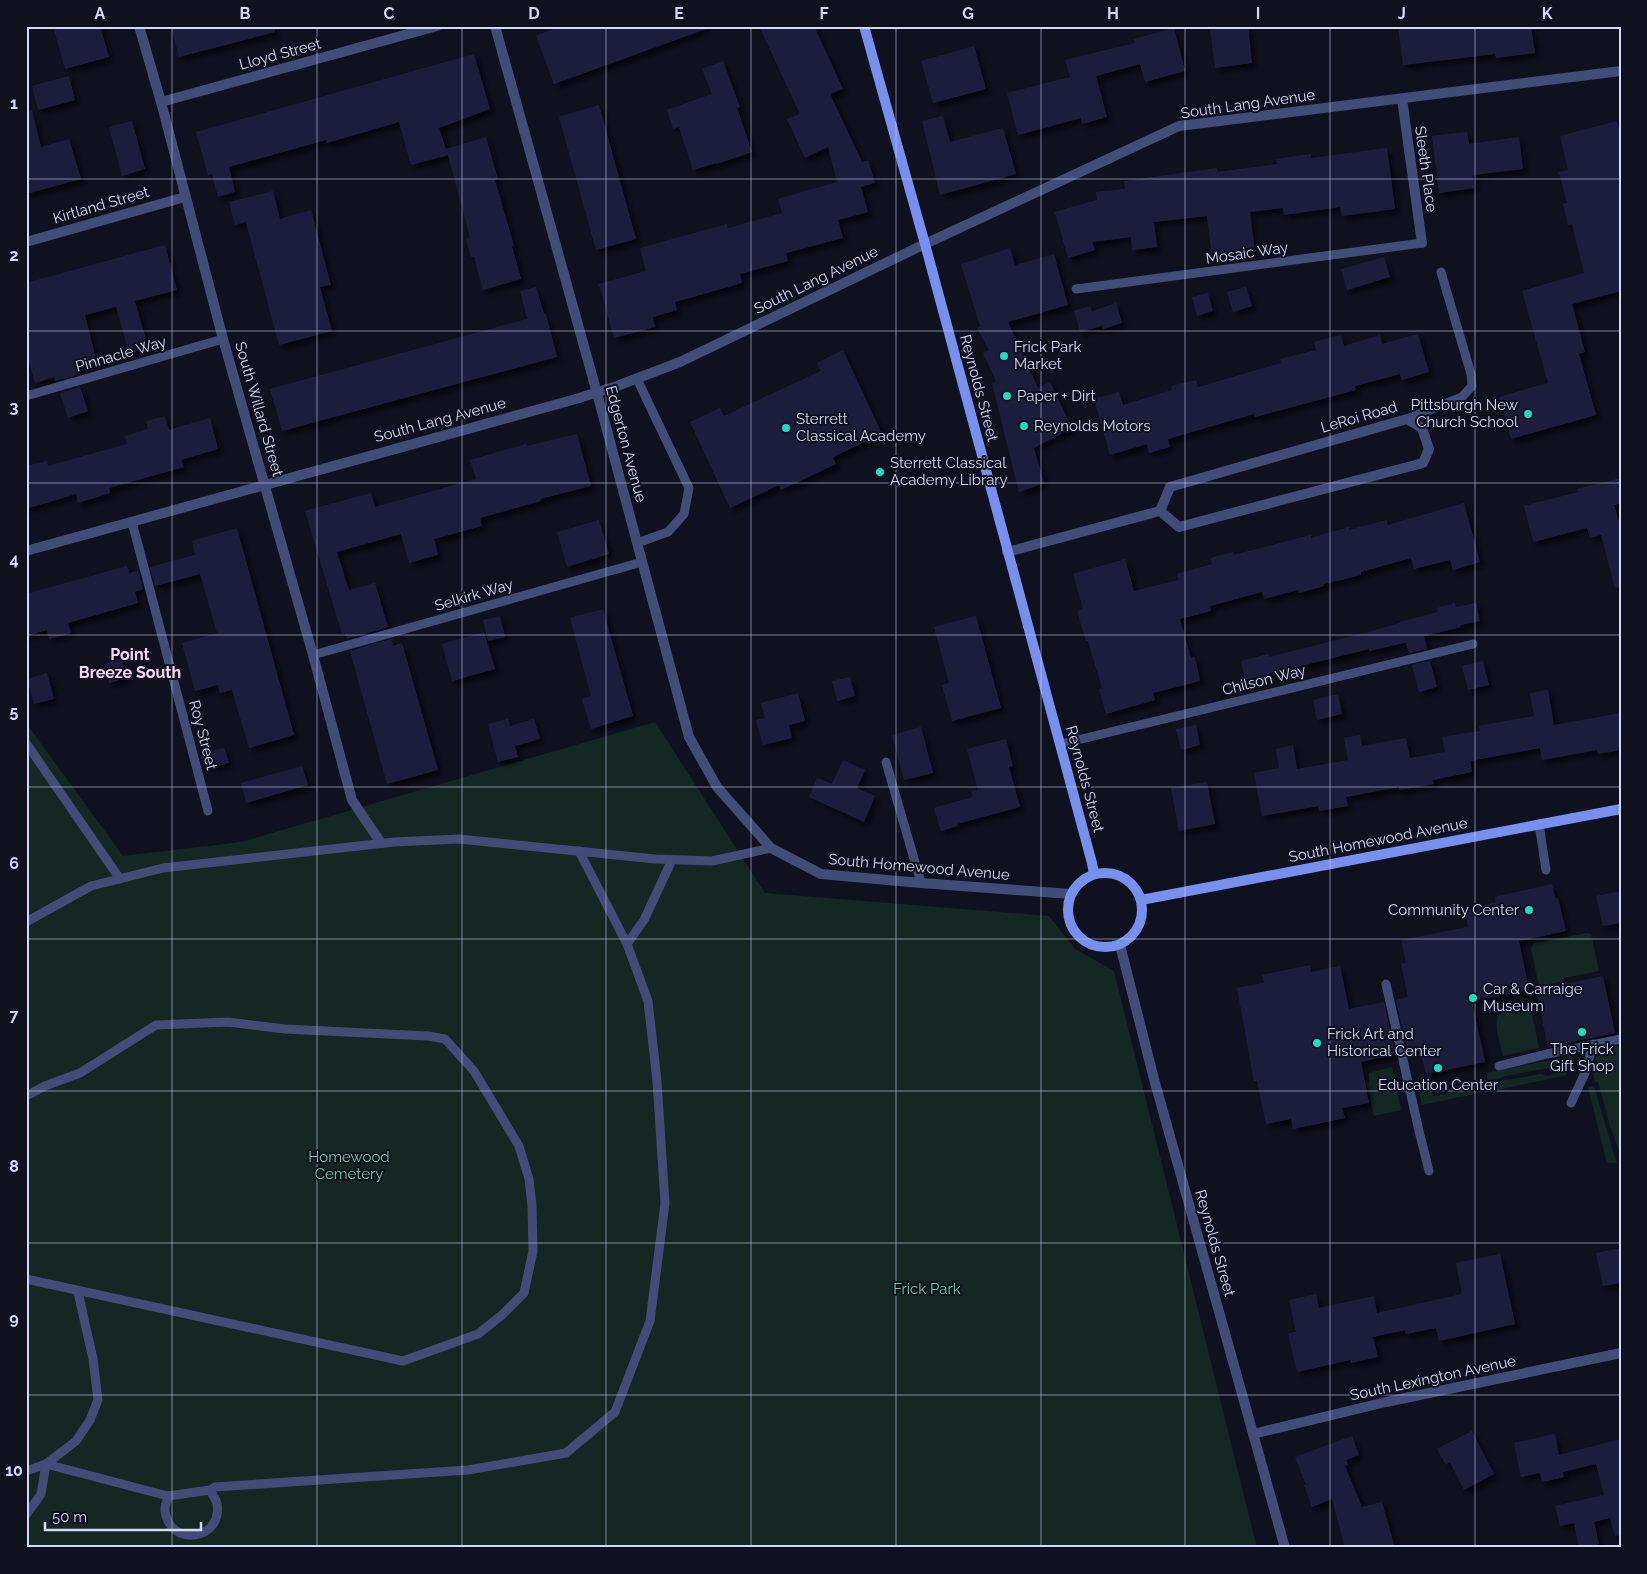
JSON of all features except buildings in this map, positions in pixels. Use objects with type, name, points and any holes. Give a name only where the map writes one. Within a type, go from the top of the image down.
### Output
[{"type":"street","name":"South Willard Street","points":[[139,26],[161,102],[223,339],[313,655],[352,800],[381,843]]},
{"type":"street","name":"Lloyd Street","points":[[161,102],[437,26]]},
{"type":"street","name":"Edgerton Avenue","points":[[495,26],[597,393],[689,737],[717,787],[772,848]]},
{"type":"street","name":"Reynolds Street","points":[[864,26],[1061,744],[1094,874]]},
{"type":"street","name":"South Lang Avenue","points":[[26,551],[597,393],[637,379],[680,362],[925,244],[1179,126],[1621,71]]},
{"type":"street","name":"Sleeth Place","points":[[1402,99],[1422,243]]},
{"type":"street","name":"Kirtland Street","points":[[26,242],[185,197]]},
{"type":"street","name":"LeRoi Road","points":[[1408,419],[1422,428],[1429,449],[1423,463],[1179,527],[1160,511],[1170,487],[1408,419]]},
{"type":"street","points":[[1007,552],[1160,511]]},
{"type":"street","name":"South Homewood Avenue","points":[[1141,900],[1621,809]]},
{"type":"street","name":"South Homewood Avenue","points":[[772,848],[821,874],[1071,894]]},
{"type":"street","points":[[1107,873],[1120,876],[1131,883],[1141,900],[1141,920],[1136,932],[1120,945],[1104,948],[1087,944],[1076,935],[1070,923],[1067,910],[1071,894],[1080,882],[1094,874],[1107,873]]},
{"type":"street","name":"Reynolds Street","points":[[1120,945],[1159,1098],[1285,1548]]},
{"type":"street","name":"South Lexington Avenue","points":[[1253,1434],[1386,1402],[1621,1353]]},
{"type":"lane","name":"Mosaic Way","points":[[1076,290],[1422,243]]},
{"type":"lane","points":[[1408,419],[1462,397],[1472,386],[1471,374],[1441,272]]},
{"type":"lane","name":"Pinnacle Way","points":[[26,396],[223,339]]},
{"type":"lane","points":[[637,379],[689,488],[684,514],[668,532],[637,542]]},
{"type":"lane","name":"Roy Street","points":[[132,522],[208,810]]},
{"type":"lane","name":"Selkirk Way","points":[[313,655],[642,562]]},
{"type":"lane","name":"Chilson Way","points":[[1061,744],[1473,644]]},
{"type":"lane","points":[[26,743],[120,879]]},
{"type":"lane","points":[[886,762],[921,883]]},
{"type":"lane","points":[[1540,824],[1546,870]]},
{"type":"lane","points":[[26,922],[91,886],[163,868],[381,843],[459,839],[672,860],[712,861],[772,848]]},
{"type":"lane","points":[[46,1464],[168,1496],[210,1490],[215,1487],[468,1470],[566,1453],[614,1412],[650,1322],[665,1203],[657,1081],[648,1001],[627,944],[579,851]]},
{"type":"lane","points":[[627,944],[644,920],[672,860]]},
{"type":"lane","points":[[1386,984],[1429,1171]]},
{"type":"lane","points":[[26,1096],[45,1086],[80,1073],[156,1025],[228,1022],[285,1029],[428,1036],[445,1039],[474,1070],[519,1146],[529,1179],[532,1206],[532,1251],[524,1293],[502,1315],[478,1334],[403,1361],[26,1280]]},
{"type":"lane","points":[[1499,1066],[1621,1038]]},
{"type":"lane","points":[[1572,1102],[1585,1073],[1593,1044]]},
{"type":"lane","points":[[26,1471],[46,1464],[76,1441],[90,1420],[98,1400],[93,1359],[78,1292]]},
{"type":"lane","points":[[26,1515],[42,1494],[46,1464]]},
{"type":"lane","points":[[168,1496],[164,1510],[169,1524],[180,1534],[195,1536],[209,1530],[217,1518],[217,1503],[210,1490]]},
{"type":"green space","points":[[655,722],[765,893],[1049,916],[1075,949],[1114,971],[1257,1548],[26,1548],[26,723],[123,856],[241,842]]},
{"type":"green space","points":[[1587,933],[1591,934],[1599,971],[1564,978],[1564,981],[1539,986],[1531,948],[1534,943]]},
{"type":"green space","points":[[1530,1006],[1539,1048],[1503,1056],[1497,1025],[1499,1015],[1509,1010]]},
{"type":"green space","points":[[1621,1045],[1621,1156],[1610,1126],[1598,1082],[1595,1082],[1594,1073],[1598,1055],[1608,1047]]},
{"type":"green space","points":[[1571,1056],[1574,1058],[1575,1063],[1498,1079],[1488,1080],[1486,1073]]},
{"type":"green space","points":[[1392,1067],[1401,1110],[1374,1116],[1366,1083],[1369,1082],[1369,1073]]},
{"type":"green space","points":[[1567,1071],[1567,1075],[1493,1091],[1491,1085],[1494,1082],[1541,1074],[1546,1076]]},
{"type":"green space","points":[[1417,1084],[1430,1085],[1435,1096],[1477,1087],[1479,1093],[1422,1105]]},
{"type":"green space","points":[[1594,1086],[1617,1163],[1607,1163],[1588,1087]]},
{"type":"place","name":"Frick Park Market","points":[[1004,356]]},
{"type":"place","name":"Paper + Dirt","points":[[1007,396]]},
{"type":"place","name":"Pittsburgh New Church School","points":[[1528,414]]},
{"type":"place","name":"Reynolds Motors","points":[[1024,426]]},
{"type":"place","name":"Sterrett Classical Academy","points":[[786,428]]},
{"type":"place","name":"Sterrett Classical Academy Library","points":[[880,472]]},
{"type":"place","name":"Community Center","points":[[1529,910]]},
{"type":"place","name":"Car & Carraige Museum","points":[[1473,998]]},
{"type":"place","name":"The Frick Gift Shop","points":[[1582,1032]]},
{"type":"place","name":"Frick Art and Historical Center","points":[[1317,1043]]},
{"type":"place","name":"Education Center","points":[[1438,1068]]},
{"type":"district","name":"Point Breeze South","points":[[130,663]]},
{"type":"park label","name":"Homewood Cemetery","points":[[349,1166]]},
{"type":"park label","name":"Frick Park","points":[[927,1289]]}]
